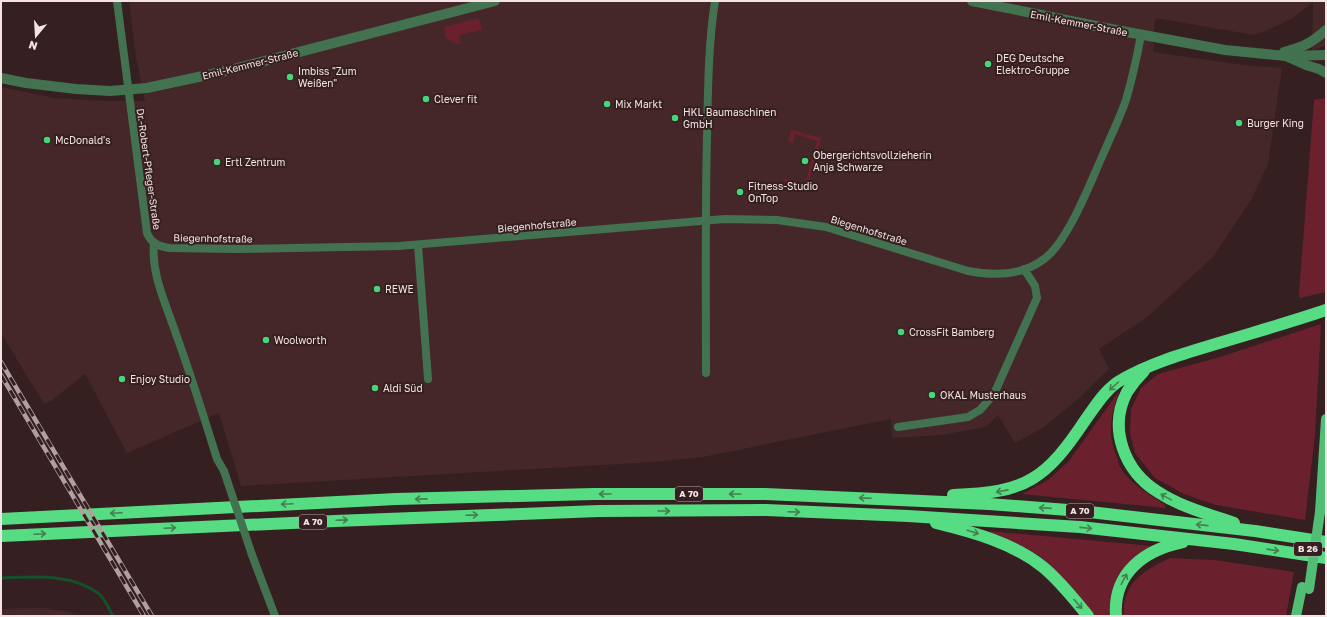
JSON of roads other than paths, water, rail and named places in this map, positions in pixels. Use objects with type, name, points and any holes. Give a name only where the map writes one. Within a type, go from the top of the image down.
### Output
[{"type":"highway","points":[[904,500],[948,495],[980,494],[1006,490],[1024,484],[1046,470],[1058,458],[1106,392],[1121,380],[1172,357],[1326,310]]},
{"type":"highway","points":[[1148,367],[1127,392],[1121,406],[1118,419],[1122,450],[1129,464],[1156,492],[1174,501],[1255,531]]},
{"type":"highway","name":"A 70","points":[[1,519],[334,501],[593,494],[766,494],[989,504],[1081,511],[1255,531],[1326,542]]},
{"type":"highway","name":"A 70","points":[[1,536],[327,521],[599,511],[766,510],[908,516],[1080,527],[1234,544],[1326,558]]},
{"type":"highway","points":[[908,516],[974,532],[1023,554],[1042,566],[1060,582],[1088,616]]},
{"type":"highway","points":[[1116,616],[1116,602],[1120,585],[1128,572],[1138,562],[1152,552],[1168,545],[1196,540]]},
{"type":"main road","name":"B 26","points":[[1303,616],[1317,511],[1326,419]]},
{"type":"main road","name":"B 26","points":[[1296,616],[1306,588]]},
{"type":"street","name":"Dr.-Robert-Pfleger-Straße","points":[[117,1],[147,233],[154,243],[153,256],[156,278],[218,459],[224,471],[252,555],[275,616]]},
{"type":"street","name":"Emil-Kemmer-Straße","points":[[1,78],[26,83],[76,89],[110,91],[147,88],[219,72],[495,1]]},
{"type":"street","points":[[706,373],[705,221],[709,66],[715,1]]},
{"type":"street","name":"Emil-Kemmer-Straße","points":[[972,1],[1162,39],[1225,50],[1286,56]]},
{"type":"street","points":[[1274,55],[1298,49],[1314,41],[1326,30]]},
{"type":"street","name":"Biegenhofstraße","points":[[154,243],[169,248],[238,249],[418,245],[725,219],[766,219],[808,224],[848,233],[968,271],[1001,275],[1024,269],[1044,260],[1063,237],[1080,206],[1125,101],[1135,66],[1141,35]]},
{"type":"street","points":[[1286,56],[1326,55]]},
{"type":"street","points":[[1286,56],[1326,73]]},
{"type":"street","points":[[418,245],[428,379]]},
{"type":"street","points":[[898,427],[968,417],[980,410],[987,403],[994,394],[1037,298],[1035,286],[1024,269]]},
{"type":"waterway","points":[[1,578],[39,577],[64,579],[76,582],[98,593],[104,600],[113,616]]},
{"type":"railway","points":[[1,362],[152,616]]},
{"type":"railway","points":[[1,375],[144,616]]},
{"type":"place","name":"DEG Deutsche Elektro-Gruppe","points":[[988,64]]},
{"type":"place","name":"Imbiss \"Zum Weißen\"","points":[[290,77]]},
{"type":"place","name":"Clever fit","points":[[426,99]]},
{"type":"place","name":"Mix Markt","points":[[607,104]]},
{"type":"place","name":"HKL Baumaschinen GmbH","points":[[675,118]]},
{"type":"place","name":"Burger King","points":[[1239,123]]},
{"type":"place","name":"McDonald's","points":[[47,140]]},
{"type":"place","name":"Obergerichtsvollzieherin Anja Schwarze","points":[[805,161]]},
{"type":"place","name":"Ertl Zentrum","points":[[217,162]]},
{"type":"place","name":"Fitness-Studio OnTop","points":[[740,192]]},
{"type":"place","name":"REWE","points":[[377,289]]},
{"type":"place","name":"CrossFit Bamberg","points":[[901,332]]},
{"type":"place","name":"Woolworth","points":[[266,340]]},
{"type":"place","name":"Enjoy Studio","points":[[122,379]]},
{"type":"place","name":"Aldi Süd","points":[[375,388]]},
{"type":"place","name":"OKAL Musterhaus","points":[[932,395]]}]
